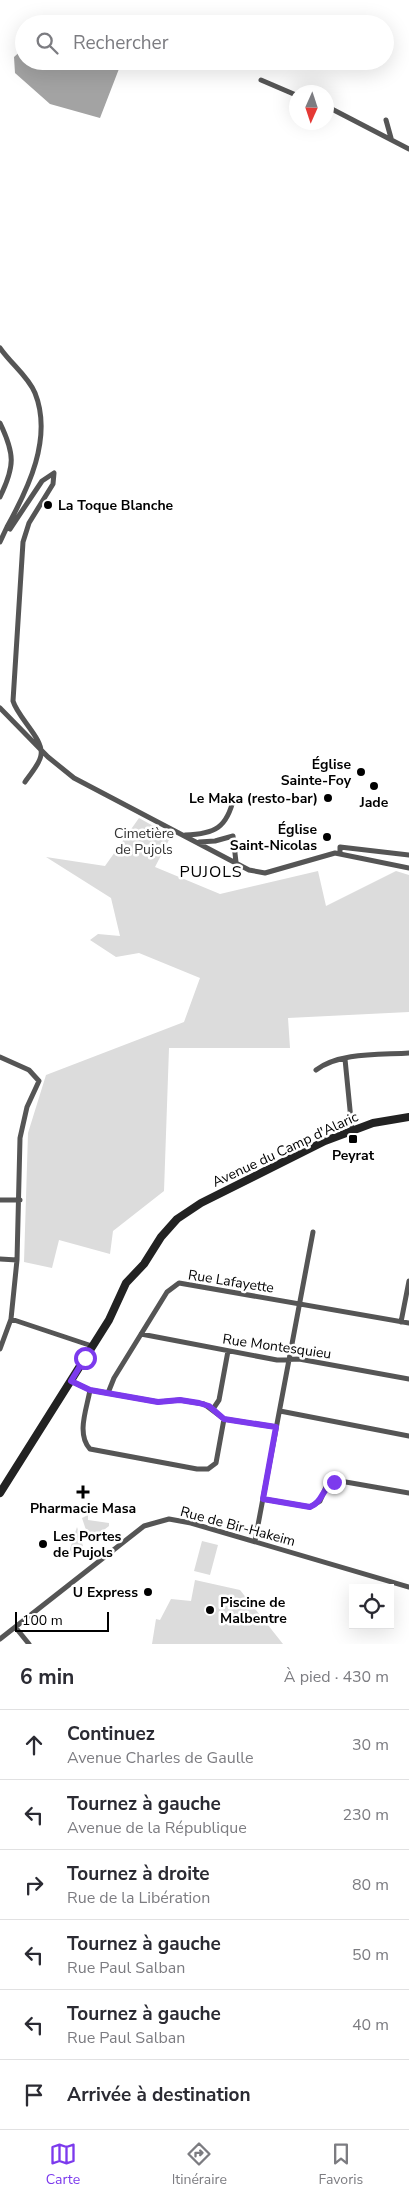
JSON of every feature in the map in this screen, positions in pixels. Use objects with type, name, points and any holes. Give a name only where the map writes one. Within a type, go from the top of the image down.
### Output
[{"type":"main road","name":"Avenue du Camp d'Alaric","points":[[0,1493],[109,1320],[126,1282],[144,1264],[161,1237],[176,1219],[201,1202],[352,1130],[373,1123],[409,1117]]},
{"type":"street","points":[[262,80],[289,92]]},
{"type":"street","points":[[334,110],[409,149]]},
{"type":"street","points":[[386,120],[391,138]]},
{"type":"street","points":[[0,348],[35,392],[39,407],[40,425],[37,463],[26,492],[0,542]]},
{"type":"street","points":[[0,423],[12,453],[11,471],[0,497]]},
{"type":"street","points":[[7,527],[10,529],[42,481],[54,473],[53,484],[29,523],[23,542],[14,701],[21,718],[42,746],[42,756],[25,782]]},
{"type":"street","points":[[0,708],[41,750],[74,778],[249,870],[264,873],[326,854],[340,854],[409,868]]},
{"type":"street","points":[[184,835],[202,834],[218,829],[228,818],[234,797]]},
{"type":"street","points":[[197,842],[215,841],[233,836],[236,862]]},
{"type":"street","points":[[340,854],[341,845],[409,855]]},
{"type":"street","points":[[316,1070],[326,1062],[409,1053]]},
{"type":"street","points":[[0,1057],[29,1070],[39,1081],[27,1107],[20,1138],[20,1200],[17,1260],[11,1319],[0,1349]]},
{"type":"street","points":[[345,1059],[352,1130]]},
{"type":"street","points":[[0,1200],[20,1200]]},
{"type":"street","points":[[255,1541],[313,1232]]},
{"type":"street","points":[[0,1258],[17,1260]]},
{"type":"street","points":[[401,1322],[409,1281]]},
{"type":"street","name":"Rue Lafayette","points":[[108,1393],[114,1378],[167,1292],[178,1283],[409,1323]]},
{"type":"street","points":[[11,1319],[92,1346]]},
{"type":"street","name":"Rue Montesquieu","points":[[141,1334],[277,1360],[290,1359],[409,1379]]},
{"type":"street","points":[[213,1410],[218,1400],[228,1351]]},
{"type":"street","points":[[71,1381],[90,1390],[162,1403],[184,1400],[204,1404],[224,1419],[276,1427]]},
{"type":"street","points":[[90,1390],[82,1434],[85,1444],[90,1449],[97,1451],[197,1469],[208,1469],[216,1463],[224,1419]]},
{"type":"street","points":[[280,1412],[409,1436]]},
{"type":"street","points":[[263,1499],[310,1507],[320,1501],[330,1484],[340,1481],[409,1493]]},
{"type":"street","name":"Rue de Bir-Hakeim","points":[[0,1641],[144,1526],[169,1519],[255,1541],[409,1587]]},
{"type":"street","points":[[16,1628],[29,1644]]},
{"type":"green space","name":"Cimetière de Pujols","points":[[139,818],[171,836],[155,867],[220,894],[318,871],[326,906],[396,871],[409,875],[409,1012],[288,1018],[290,1048],[169,1048],[164,1191],[113,1231],[110,1254],[59,1240],[52,1268],[24,1262],[28,1133],[46,1075],[184,1022],[200,978],[139,953],[116,957],[90,940],[98,934],[120,936],[111,898],[46,857],[105,866]]},
{"type":"green space","points":[[88,1515],[88,1520],[109,1523],[109,1526],[92,1539],[89,1539],[82,1518]]},
{"type":"green space","points":[[77,1527],[83,1546],[70,1556],[68,1555]]},
{"type":"green space","points":[[202,1541],[218,1545],[210,1575],[194,1571]]},
{"type":"green space","name":"Piscine de Malbentre","points":[[195,1580],[240,1590],[283,1644],[152,1644],[156,1619],[160,1620],[171,1599],[191,1601]]},
{"type":"shaded area","points":[[14,57],[15,70],[119,70],[100,118],[50,104],[15,73]]},
{"type":"place","name":"La Toque Blanche","points":[[48,505]]},
{"type":"place","name":"Église Sainte-Foy","points":[[361,772]]},
{"type":"place","name":"Jade","points":[[374,786]]},
{"type":"place","name":"Le Maka (resto-bar)","points":[[328,798]]},
{"type":"place","name":"Église Saint-Nicolas","points":[[327,837]]},
{"type":"place","name":"Peyrat","points":[[353,1139]]},
{"type":"place","name":"Pharmacie Masa","points":[[83,1492]]},
{"type":"place","name":"Les Portes de Pujols","points":[[43,1544]]},
{"type":"place","name":"U Express","points":[[148,1592]]},
{"type":"place","name":"Piscine de Malbentre","points":[[210,1610]]},
{"type":"district","name":"PUJOLS","points":[[211,871]]},
{"type":"route","points":[[85,1358],[71,1381],[90,1390],[162,1403],[180,1400],[199,1403],[209,1406],[224,1419],[276,1427],[263,1499],[310,1507],[320,1501],[326,1487],[334,1482]]}]
